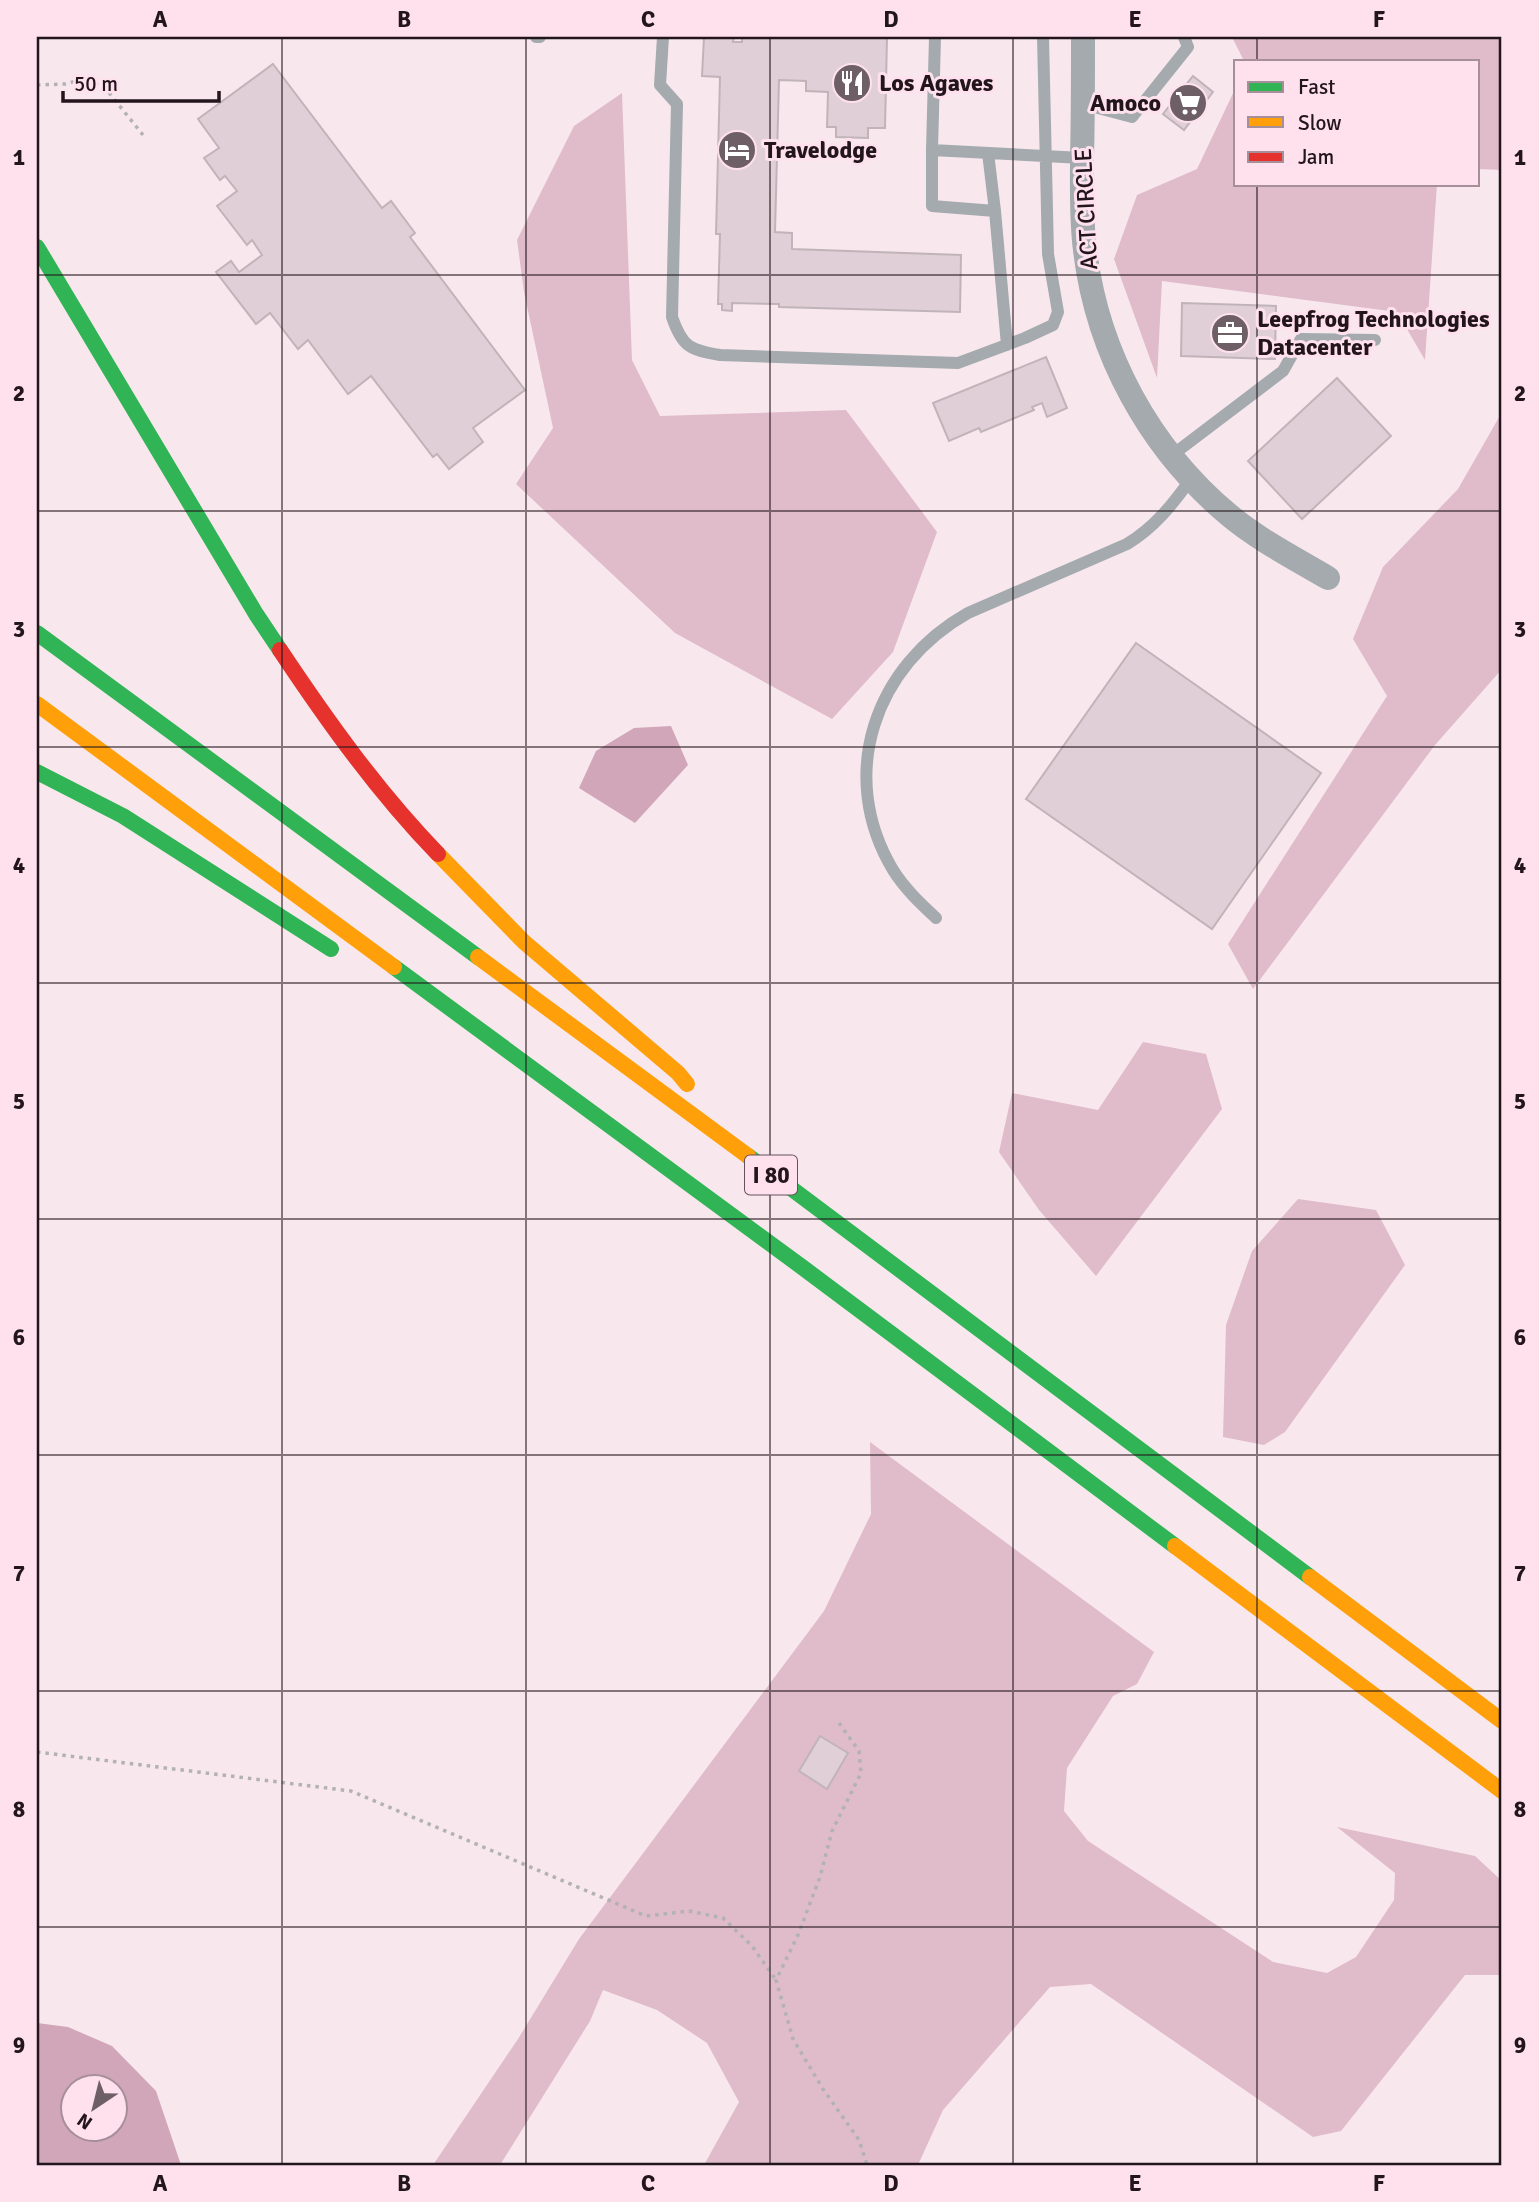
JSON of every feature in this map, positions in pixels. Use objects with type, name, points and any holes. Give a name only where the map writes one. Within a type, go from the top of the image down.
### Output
[{"type":"highway","points":[[37,247],[256,614],[324,716],[421,835],[524,942],[678,1073],[751,1160]]},
{"type":"highway","name":"I 80","points":[[37,633],[649,1082],[1502,1721]]},
{"type":"highway","name":"I 80","points":[[37,704],[482,1030],[1502,1791]]},
{"type":"highway","points":[[37,772],[123,816],[349,961]]},
{"type":"highway","points":[[396,988],[482,1030]]},
{"type":"street","name":"ACT CIRCLE","points":[[1083,37],[1084,249],[1092,292],[1119,373],[1139,410],[1171,456],[1191,479],[1229,516],[1261,540],[1328,578]]},
{"type":"lane","points":[[663,37],[660,85],[677,104],[672,317],[679,339],[696,351],[720,355],[958,363],[1053,325],[1058,312],[1048,254],[1043,37]]},
{"type":"lane","points":[[935,37],[932,206],[995,211]]},
{"type":"lane","points":[[1083,104],[1132,117],[1188,47],[1184,37]]},
{"type":"lane","points":[[932,150],[1082,158]]},
{"type":"lane","points":[[988,153],[1007,345]]},
{"type":"lane","points":[[1171,456],[1283,371],[1301,339],[1375,341]]},
{"type":"lane","points":[[936,918],[913,897],[894,871],[882,849],[870,809],[867,763],[872,732],[883,702],[898,674],[931,637],[960,617],[1127,544],[1146,532],[1166,513],[1191,479]]},
{"type":"path","points":[[37,85],[65,84],[84,79],[106,89],[143,135]]},
{"type":"path","points":[[776,1980],[820,1877],[832,1831],[861,1773],[859,1751],[839,1723]]},
{"type":"path","points":[[37,1752],[351,1791],[646,1916],[689,1911],[723,1919],[752,1946],[776,1980],[793,2039],[822,2089],[859,2140],[867,2165]]},
{"type":"shaded area","points":[[1232,37],[1502,37],[1502,170],[1480,169],[1480,60],[1244,60]]},
{"type":"shaded area","points":[[1234,91],[1234,186],[1437,186],[1425,360],[1397,312],[1162,281],[1157,378],[1114,259],[1137,195],[1197,169]]},
{"type":"shaded area","points":[[622,93],[632,360],[660,416],[846,410],[937,532],[893,652],[832,719],[675,633],[516,484],[553,428],[524,292],[517,240],[574,126]]},
{"type":"shaded area","points":[[1502,412],[1502,669],[1435,745],[1253,989],[1228,944],[1387,696],[1353,639],[1383,567],[1458,489]]},
{"type":"shaded area","points":[[671,726],[688,765],[635,823],[579,788],[596,751],[634,728]]},
{"type":"shaded area","points":[[1143,1042],[1206,1054],[1222,1109],[1096,1276],[1039,1210],[999,1152],[1012,1093],[1098,1110]]},
{"type":"shaded area","points":[[1298,1199],[1376,1210],[1405,1265],[1285,1432],[1264,1445],[1223,1437],[1226,1325],[1252,1251]]},
{"type":"shaded area","points":[[870,1442],[1154,1652],[1137,1684],[1113,1696],[1067,1768],[1064,1811],[1088,1841],[1273,1962],[1327,1973],[1356,1957],[1394,1900],[1395,1873],[1337,1827],[1475,1856],[1502,1881],[1502,1975],[1465,1975],[1341,2131],[1313,2137],[1091,1984],[1050,1987],[943,2110],[918,2165],[704,2165],[739,2102],[707,2043],[657,2010],[603,1990],[590,2021],[500,2165],[433,2165],[518,2039],[579,1939],[824,1611],[871,1514]]},
{"type":"shaded area","points":[[37,2023],[68,2027],[112,2046],[156,2091],[181,2165],[37,2165]]},
{"type":"building","points":[[704,37],[734,37],[733,42],[742,42],[742,37],[887,37],[885,128],[868,128],[868,138],[836,137],[836,127],[827,127],[828,92],[806,91],[806,81],[779,80],[775,232],[792,233],[792,249],[961,255],[960,312],[779,307],[779,304],[732,303],[732,311],[722,310],[722,304],[718,304],[720,234],[716,234],[720,77],[702,76]]},
{"type":"building","points":[[273,64],[382,208],[391,201],[415,233],[410,237],[525,390],[473,428],[483,442],[449,469],[437,454],[433,457],[371,376],[348,394],[308,340],[298,349],[270,313],[256,324],[216,272],[231,261],[239,272],[262,255],[252,240],[247,245],[217,206],[237,191],[225,176],[220,180],[204,158],[219,148],[198,119]]},
{"type":"building","name":"Amoco","points":[[1193,76],[1213,92],[1184,130],[1163,114]]},
{"type":"building","points":[[1182,303],[1276,306],[1275,359],[1181,356]]},
{"type":"building","points":[[1046,357],[1067,408],[1047,417],[1042,403],[1032,407],[1034,410],[981,432],[979,428],[949,441],[933,403]]},
{"type":"building","points":[[1337,378],[1391,436],[1302,519],[1248,461]]},
{"type":"building","points":[[1136,643],[1321,773],[1212,929],[1026,799]]},
{"type":"building","points":[[820,1736],[848,1753],[827,1789],[799,1771]]},
{"type":"traffic: fast","points":[[37,247],[280,650]]},
{"type":"traffic: fast","points":[[37,633],[478,957]]},
{"type":"traffic: fast","points":[[37,772],[123,816],[331,949]]},
{"type":"traffic: fast","points":[[394,967],[1175,1546]]},
{"type":"traffic: fast","points":[[748,1156],[1310,1577]]},
{"type":"traffic: slow","points":[[37,704],[394,967]]},
{"type":"traffic: slow","points":[[438,854],[524,942],[678,1073],[687,1084]]},
{"type":"traffic: slow","points":[[478,957],[748,1156]]},
{"type":"traffic: slow","points":[[1175,1546],[1502,1791]]},
{"type":"traffic: slow","points":[[1310,1577],[1502,1721]]},
{"type":"traffic: jam","points":[[280,650],[354,756],[438,854]]},
{"type":"place","name":"Los Agaves","points":[[852,83]]},
{"type":"place","name":"Amoco","points":[[1188,103]]},
{"type":"place","name":"Travelodge","points":[[737,150]]},
{"type":"place","name":"Leepfrog Technologies Datacenter","points":[[1230,333]]}]
